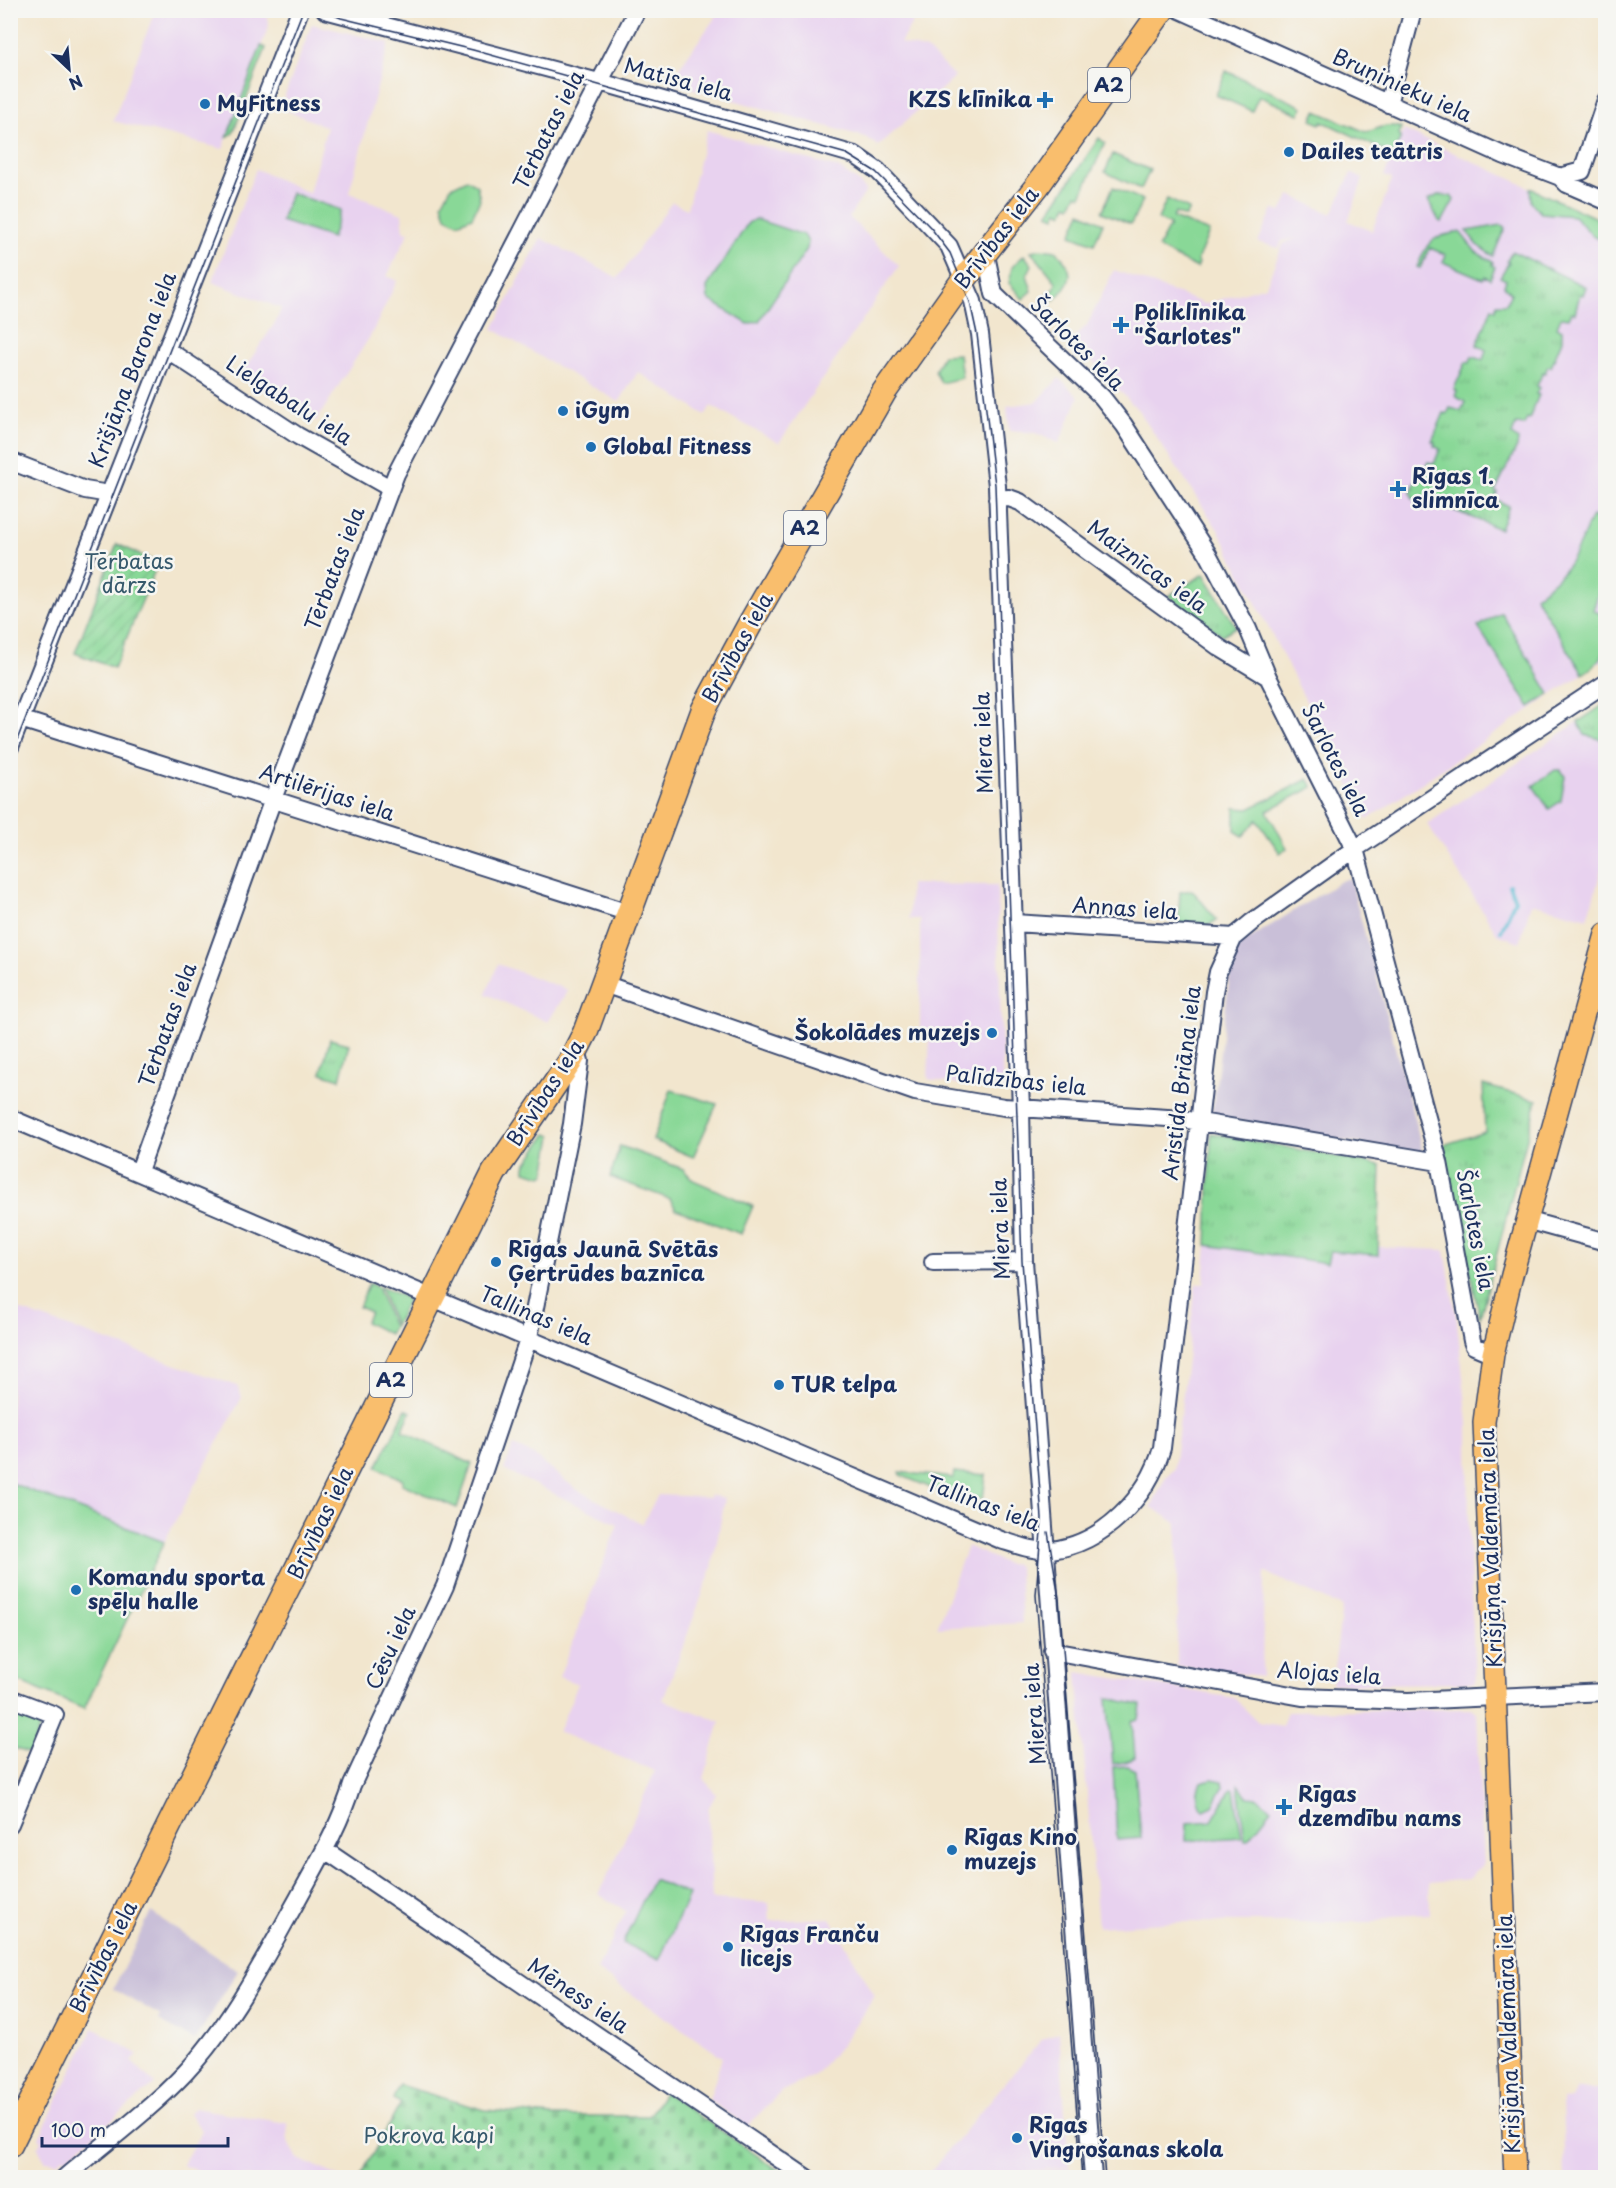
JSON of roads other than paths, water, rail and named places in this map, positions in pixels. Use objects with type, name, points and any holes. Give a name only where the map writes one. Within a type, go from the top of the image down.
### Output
[{"type":"highway","name":"Brīvības iela","points":[[10,2145],[494,1173],[577,1050],[604,984],[707,704],[884,392],[964,280],[986,255],[1162,10]]},
{"type":"main road","name":"Krišjāņa Valdemāra iela","points":[[1515,2178],[1484,1422],[1493,1354],[1526,1220],[1605,934]]},
{"type":"street","name":"Krišjāņa Barona iela","points":[[10,747],[16,718],[109,494],[300,10]]},
{"type":"street","name":"Matīsa iela","points":[[325,10],[600,82],[855,154],[878,171],[933,226],[952,251],[964,280]]},
{"type":"street","name":"Tērbatas iela","points":[[139,1171],[273,799],[390,488],[637,10]]},
{"type":"street","name":"Bruņinieku iela","points":[[1180,10],[1503,155],[1560,177],[1568,184],[1605,201]]},
{"type":"street","points":[[1388,104],[1413,10]]},
{"type":"street","points":[[1560,177],[1582,171],[1605,100]]},
{"type":"street","name":"Šarlotes iela","points":[[986,255],[991,288],[999,300],[1087,383],[1124,425],[1208,554],[1248,628],[1269,677],[1355,849],[1439,1162],[1472,1341],[1474,1346],[1483,1352],[1493,1354]]},
{"type":"street","name":"Miera iela","points":[[964,280],[973,301],[980,334],[997,499],[1021,1108],[1023,1262],[1045,1518],[1052,1651],[1093,2178]]},
{"type":"street","name":"Lielgabalu iela","points":[[166,349],[298,436],[390,488]]},
{"type":"street","points":[[10,461],[85,490],[109,494]]},
{"type":"street","name":"Maiznīcas iela","points":[[997,499],[1009,498],[1020,502],[1220,648],[1269,677]]},
{"type":"street","name":"Aristida Briāna iela","points":[[1045,1550],[1076,1545],[1101,1530],[1134,1500],[1153,1475],[1158,1462],[1165,1426],[1214,992],[1218,972],[1234,937],[1355,849],[1605,683]]},
{"type":"street","name":"Artilērijas iela","points":[[16,718],[629,913]]},
{"type":"street","name":"Annas iela","points":[[1014,923],[1234,937]]},
{"type":"street","name":"Palīdzības iela","points":[[604,984],[915,1092],[1021,1108],[1200,1122],[1439,1162]]},
{"type":"street","name":"Cēsu iela","points":[[64,2178],[170,2088],[214,2038],[237,2004],[341,1820],[352,1785],[445,1586],[529,1337],[572,1124],[580,1061],[577,1050]]},
{"type":"street","name":"Tallinas iela","points":[[10,1118],[433,1295],[1001,1540],[1045,1550]]},
{"type":"street","points":[[1526,1220],[1605,1242]]},
{"type":"street","points":[[933,1262],[1023,1262]]},
{"type":"street","name":"Alojas iela","points":[[1052,1651],[1256,1690],[1302,1696],[1408,1701],[1605,1692]]},
{"type":"street","points":[[10,1698],[55,1716],[17,1789],[10,1824]]},
{"type":"street","name":"Mēness iela","points":[[324,1850],[807,2178]]},
{"type":"waterway","points":[[1501,931],[1515,900],[1509,885]]},
{"type":"tram line","points":[[10,758],[303,10]]},
{"type":"tram line","points":[[322,10],[341,18],[473,50],[847,154],[876,172],[931,228],[950,253],[970,302],[977,334],[995,485],[1022,1261],[1042,1518],[1036,1595],[1082,2178]]},
{"type":"tram line","points":[[1048,1532],[1059,1598],[1105,2178]]},
{"type":"place","name":"KZS klīnika","points":[[1045,100]]},
{"type":"place","name":"MyFitness","points":[[205,104]]},
{"type":"place","name":"Dailes teātris","points":[[1289,152]]},
{"type":"place","name":"Poliklīnika \"Šarlotes\"","points":[[1121,325]]},
{"type":"place","name":"iGym","points":[[563,411]]},
{"type":"place","name":"Global Fitness","points":[[591,447]]},
{"type":"place","name":"Rīgas 1. slimnīca","points":[[1398,489]]},
{"type":"place","name":"Šokolādes muzejs","points":[[992,1033]]},
{"type":"place","name":"Rīgas Jaunā Svētās Ģertrūdes baznīca","points":[[496,1262]]},
{"type":"place","name":"TUR telpa","points":[[779,1385]]},
{"type":"place","name":"Komandu sporta spēļu halle","points":[[76,1590]]},
{"type":"place","name":"Rīgas dzemdību nams","points":[[1284,1807]]},
{"type":"place","name":"Rīgas Kino muzejs","points":[[952,1850]]},
{"type":"place","name":"Rīgas Franču licejs","points":[[728,1947]]},
{"type":"place","name":"Rīgas Vingrošanas skola","points":[[1017,2138]]},
{"type":"park label","name":"Tērbatas dārzs","points":[[129,574]]},
{"type":"park label","name":"Pokrova kapi","points":[[429,2136]]}]
